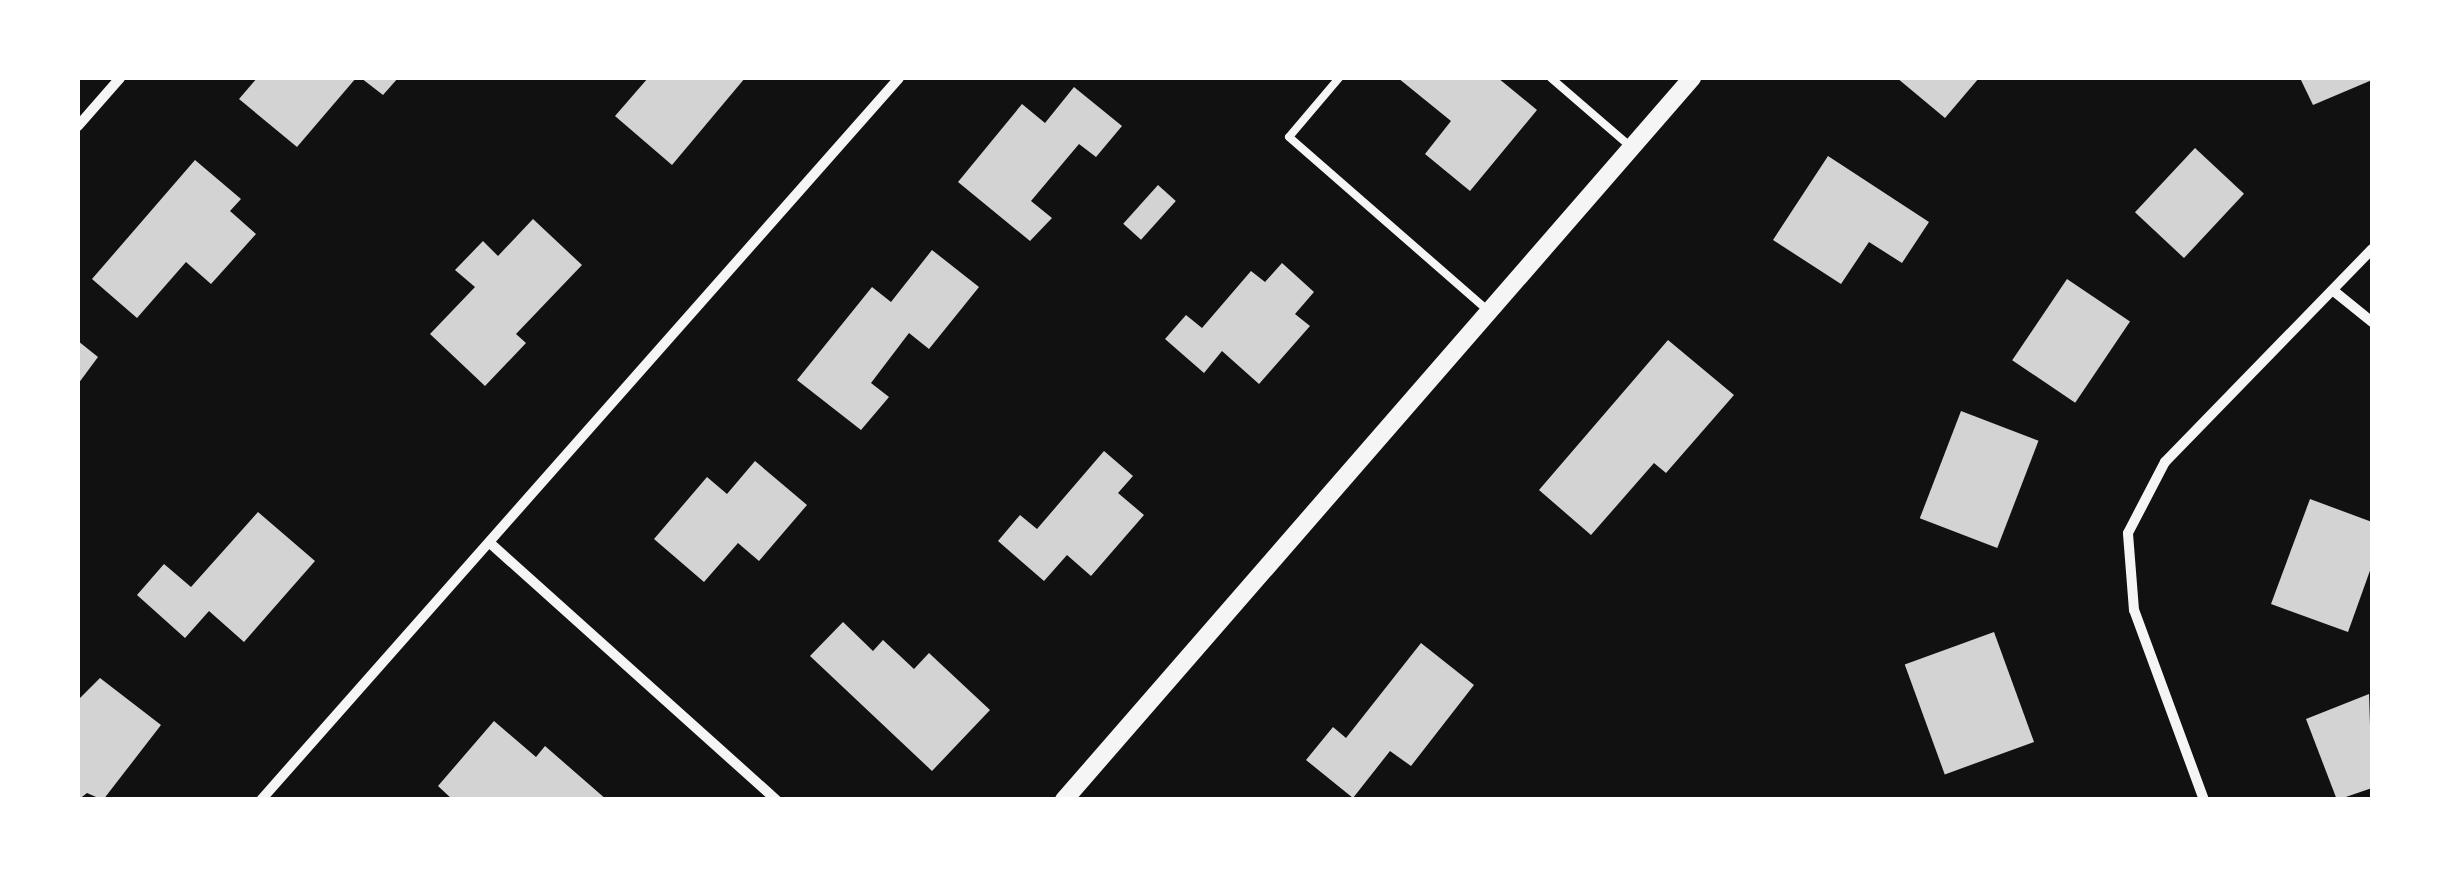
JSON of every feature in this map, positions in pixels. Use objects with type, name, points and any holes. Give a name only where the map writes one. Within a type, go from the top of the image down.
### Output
[{"type":"street","points":[[78,126],[120,78]]},
{"type":"street","points":[[262,800],[899,78]]},
{"type":"street","points":[[1064,800],[1486,309],[1692,78]]},
{"type":"street","points":[[2204,800],[2134,610],[2128,534],[2165,462],[2335,292],[2372,249]]},
{"type":"street","points":[[2335,292],[2372,322]]},
{"type":"street","points":[[490,543],[776,800]]},
{"type":"lane","points":[[1339,78],[1289,137],[1486,309]]},
{"type":"lane","points":[[1551,78],[1631,146]]},
{"type":"building","points":[[257,78],[356,78],[297,147],[239,99]]},
{"type":"building","points":[[361,78],[398,78],[383,95]]},
{"type":"building","points":[[648,78],[745,78],[672,165],[615,116]]},
{"type":"building","points":[[1398,78],[1498,78],[1537,110],[1470,191],[1425,154],[1451,121]]},
{"type":"building","points":[[1897,78],[1979,78],[1945,118]]},
{"type":"building","points":[[2300,78],[2372,78],[2372,80],[2313,105]]},
{"type":"building","points":[[1074,87],[1122,126],[1096,157],[1079,144],[1031,201],[1052,218],[1030,241],[958,182],[1022,104],[1045,123]]},
{"type":"building","points":[[2195,148],[2244,194],[2184,258],[2135,212]]},
{"type":"building","points":[[1828,156],[1929,222],[1902,263],[1869,242],[1841,284],[1773,240]]},
{"type":"building","points":[[195,160],[241,199],[230,211],[256,234],[211,284],[186,262],[137,318],[92,279]]},
{"type":"building","points":[[1158,185],[1176,201],[1141,240],[1123,224]]},
{"type":"building","points":[[533,219],[582,265],[516,334],[526,343],[485,386],[430,334],[475,287],[455,270],[483,241],[498,256]]},
{"type":"building","points":[[932,250],[979,287],[929,349],[909,333],[871,383],[889,397],[861,430],[797,380],[872,287],[891,302]]},
{"type":"building","points":[[1282,263],[1314,292],[1295,314],[1310,326],[1259,384],[1222,351],[1204,373],[1165,339],[1186,315],[1202,328],[1251,271],[1265,282]]},
{"type":"building","points":[[2067,279],[2130,321],[2075,403],[2012,360]]},
{"type":"building","points":[[1668,340],[1734,395],[1666,473],[1654,463],[1591,535],[1539,490]]},
{"type":"building","points":[[78,341],[98,357],[78,384]]},
{"type":"building","points":[[1961,411],[2038,441],[1997,548],[1920,518]]},
{"type":"building","points":[[1104,451],[1133,476],[1118,493],[1144,515],[1091,576],[1067,555],[1044,581],[998,541],[1020,515],[1037,529]]},
{"type":"building","points":[[755,461],[807,505],[759,561],[738,543],[704,582],[654,539],[707,477],[727,494]]},
{"type":"building","points":[[2310,499],[2372,522],[2372,565],[2348,632],[2271,604]]},
{"type":"building","points":[[258,512],[315,561],[244,642],[209,611],[185,638],[137,595],[164,564],[191,587]]},
{"type":"building","points":[[843,622],[873,651],[883,640],[914,669],[929,653],[990,710],[932,771],[810,656]]},
{"type":"building","points":[[1994,632],[2034,742],[1945,774],[1905,664]]},
{"type":"building","points":[[1421,643],[1474,685],[1411,766],[1390,751],[1353,798],[1306,760],[1333,727],[1346,738]]},
{"type":"building","points":[[100,678],[161,725],[103,800],[87,793],[78,800],[78,700]]},
{"type":"building","points":[[2369,694],[2372,788],[2337,800],[2306,719]]},
{"type":"building","points":[[494,721],[536,757],[545,746],[607,800],[453,800],[438,786]]}]
